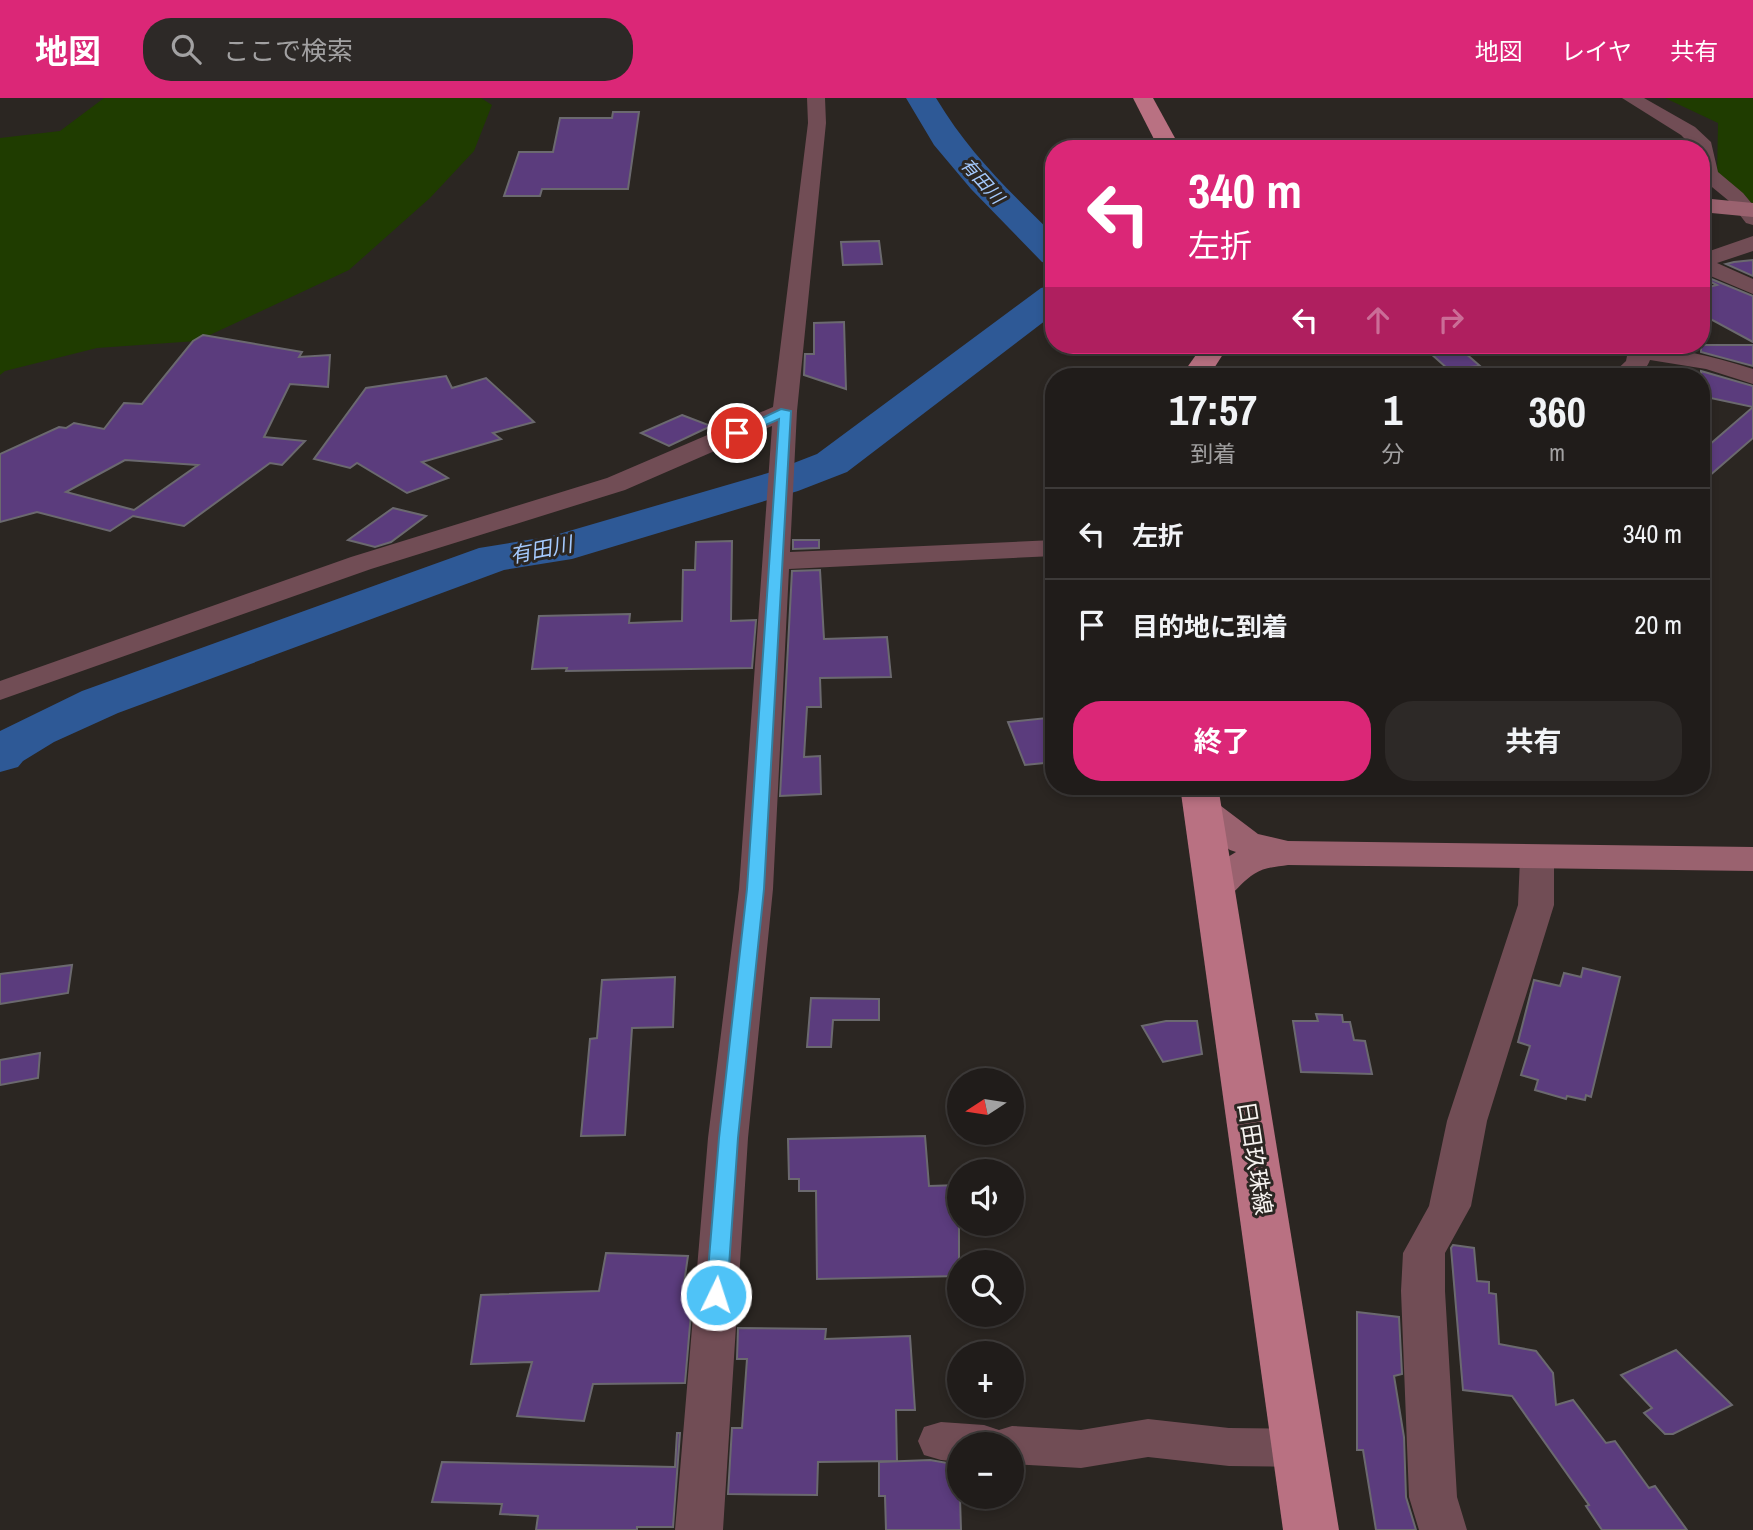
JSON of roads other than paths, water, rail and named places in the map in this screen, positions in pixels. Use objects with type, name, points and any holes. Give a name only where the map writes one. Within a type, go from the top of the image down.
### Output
[{"type":"main road","points":[[1143,98],[1165,140]]},
{"type":"main road","name":"日田玖珠線","points":[[1201,798],[1311,1530]]},
{"type":"street","points":[[699,1530],[728,1138],[755,889],[785,416],[817,123],[816,98]]},
{"type":"street","points":[[1631,98],[1688,131],[1698,140]]},
{"type":"street","points":[[1710,176],[1751,213]]},
{"type":"street","points":[[1710,206],[1751,213]]},
{"type":"street","points":[[1710,260],[1753,242]]},
{"type":"street","points":[[1710,267],[1753,287]]},
{"type":"street","points":[[1667,354],[1710,363],[1753,377]]},
{"type":"street","points":[[0,691],[362,563],[616,484],[785,416]]},
{"type":"street","points":[[775,561],[1045,548]]},
{"type":"street","points":[[1201,798],[1244,842],[1288,853]]},
{"type":"street","points":[[1215,889],[1229,873],[1250,858],[1288,853],[1753,859]]},
{"type":"street","points":[[1443,1530],[1433,1497],[1423,1291],[1424,1253],[1450,1206],[1467,1121],[1536,905],[1537,858]]},
{"type":"street","points":[[1024,1446],[1081,1449],[1148,1438],[1229,1447],[1298,1448]]},
{"type":"waterway","name":"有田川","points":[[921,98],[945,139],[982,182],[1045,246]]},
{"type":"waterway","name":"有田川","points":[[0,756],[4,750],[36,731],[100,702],[495,558],[556,549],[783,482],[832,463],[1045,303]]}]
